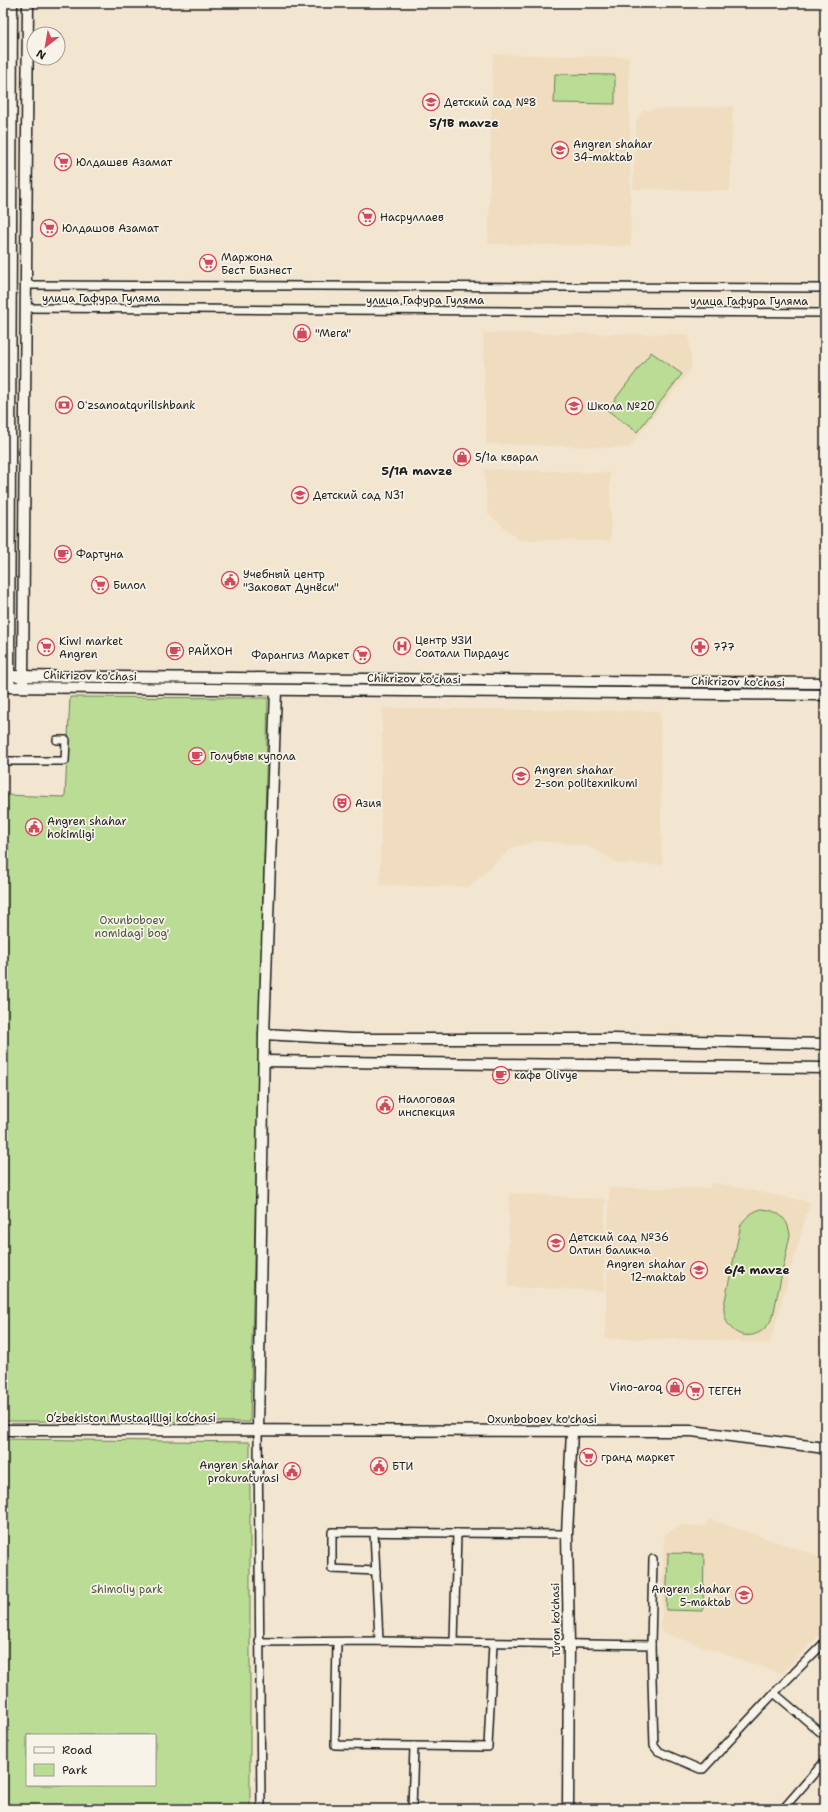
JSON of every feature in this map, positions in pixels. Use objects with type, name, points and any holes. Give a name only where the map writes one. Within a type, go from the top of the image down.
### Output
[{"type":"main road","points":[[6,687],[12,3]]},
{"type":"main road","points":[[22,687],[28,3]]},
{"type":"main road","points":[[11,242],[26,242]]},
{"type":"main road","name":"Chikrizov ko'chasi","points":[[6,676],[825,683]]},
{"type":"main road","points":[[58,677],[58,688]]},
{"type":"main road","name":"Chikrizov ko'chasi","points":[[6,687],[825,695]]},
{"type":"main road","points":[[258,1431],[264,1034],[276,690]]},
{"type":"main road","points":[[264,1034],[352,1039],[614,1039],[825,1044]]},
{"type":"main road","points":[[264,1061],[825,1068]]},
{"type":"main road","name":"O‘zbekiston Mustaqilligi ko‘chasi","points":[[3,1430],[258,1431]]},
{"type":"main road","name":"Oxunboboev ko'chasi","points":[[258,1431],[692,1431],[825,1448]]},
{"type":"main road","name":"Turon ko'chasi","points":[[568,1809],[569,1644],[567,1534],[572,1431]]},
{"type":"street","points":[[26,285],[825,288]]},
{"type":"street","name":"улица Гафура Гуляма","points":[[26,308],[825,313]]},
{"type":"street","points":[[3,760],[65,761],[66,740],[57,740]]},
{"type":"street","points":[[258,1431],[261,1809]]},
{"type":"street","points":[[376,1571],[332,1569],[332,1532],[567,1534]]},
{"type":"street","points":[[374,1532],[379,1641]]},
{"type":"street","points":[[454,1642],[457,1533]]},
{"type":"street","points":[[653,1559],[652,1646],[654,1746],[658,1751],[700,1769],[706,1766],[825,1642]]},
{"type":"street","points":[[259,1642],[379,1641],[652,1646]]},
{"type":"street","points":[[337,1642],[335,1745],[488,1747],[493,1643]]},
{"type":"street","points":[[774,1694],[825,1736]]},
{"type":"street","points":[[412,1809],[414,1746]]},
{"type":"street","points":[[783,1809],[825,1761]]},
{"type":"shaded area","name":"Angren shahar 34-maktab","points":[[493,54],[629,57],[631,246],[488,244]]},
{"type":"shaded area","points":[[733,106],[730,191],[633,189],[636,121],[643,110]]},
{"type":"shaded area","name":"Школа №20","points":[[483,333],[689,334],[692,368],[629,448],[486,444]]},
{"type":"shaded area","points":[[484,469],[610,473],[611,541],[519,540],[488,514]]},
{"type":"shaded area","name":"Angren shahar 2-son politexnikumi","points":[[382,708],[660,711],[662,865],[619,864],[588,846],[537,841],[512,848],[469,887],[380,885]]},
{"type":"shaded area","name":"Angren shahar 12-maktab","points":[[711,1182],[810,1202],[770,1344],[704,1339],[605,1339],[609,1188],[710,1188]]},
{"type":"shaded area","name":"Детский сад №36 Олтин баликча","points":[[509,1193],[605,1199],[604,1291],[508,1287]]},
{"type":"shaded area","name":"Angren shahar 5-maktab","points":[[709,1519],[813,1554],[825,1560],[825,1629],[782,1674],[661,1632],[664,1535],[681,1525],[705,1526]]},
{"type":"green space","points":[[555,74],[615,75],[615,104],[554,103]]},
{"type":"green space","points":[[651,352],[682,374],[637,432],[607,410]]},
{"type":"green space","name":"Oxunboboev nomidagi bog'","points":[[70,697],[268,698],[250,1422],[3,1421],[3,795],[65,797]]},
{"type":"green space","points":[[761,1209],[772,1211],[781,1216],[787,1224],[790,1235],[773,1316],[767,1326],[760,1332],[751,1335],[743,1335],[735,1332],[729,1325],[725,1317],[724,1305],[741,1224],[755,1211]]},
{"type":"green space","name":"Shimoliy park","points":[[3,1439],[250,1442],[250,1809],[3,1809]]},
{"type":"green space","points":[[668,1553],[704,1554],[703,1611],[666,1610]]},
{"type":"place","name":"Детский сад №8","points":[[431,102]]},
{"type":"place","name":"Angren shahar 34-maktab","points":[[560,150]]},
{"type":"place","name":"Юлдашев Азамат","points":[[63,162]]},
{"type":"place","name":"Насруллаев","points":[[367,217]]},
{"type":"place","name":"Юлдашов Азамат","points":[[49,228]]},
{"type":"place","name":"Маржона Бест Бизнест","points":[[208,263]]},
{"type":"place","name":"\"Мега\"","points":[[302,333]]},
{"type":"place","name":"Oʻzsanoatqurilishbank","points":[[64,405]]},
{"type":"place","name":"Школа №20","points":[[574,406]]},
{"type":"place","name":"5/1а кварал","points":[[462,457]]},
{"type":"place","name":"Детский сад N31","points":[[300,495]]},
{"type":"place","name":"Фартуна","points":[[63,554]]},
{"type":"place","name":"Учебный центр \"Заковат Дунёси\"","points":[[230,580]]},
{"type":"place","name":"Билол","points":[[100,585]]},
{"type":"place","name":"Центр УЗИ Соатали Пирдаус","points":[[402,646]]},
{"type":"place","name":"Kiwi market Angren","points":[[46,647]]},
{"type":"place","name":"777","points":[[700,647]]},
{"type":"place","name":"РАЙХОН","points":[[175,651]]},
{"type":"place","name":"Фарангиз Маркет","points":[[362,655]]},
{"type":"place","name":"Голубые купола","points":[[197,756]]},
{"type":"place","name":"Angren shahar 2-son politexnikumi","points":[[521,776]]},
{"type":"place","name":"Азия","points":[[342,803]]},
{"type":"place","name":"Angren shahar hokimligi","points":[[34,827]]},
{"type":"place","name":"кафе Olivye","points":[[501,1075]]},
{"type":"place","name":"Налоговая инспекция","points":[[385,1105]]},
{"type":"place","name":"Детский сад №36 Олтин баликча","points":[[556,1243]]},
{"type":"place","name":"Angren shahar 12-maktab","points":[[699,1270]]},
{"type":"place","name":"Vino-aroq","points":[[675,1387]]},
{"type":"place","name":"ТЕГЕН","points":[[695,1391]]},
{"type":"place","name":"гранд маркет","points":[[588,1457]]},
{"type":"place","name":"БТИ","points":[[379,1466]]},
{"type":"place","name":"Angren shahar prokuraturasi","points":[[292,1471]]},
{"type":"place","name":"Angren shahar 5-maktab","points":[[744,1595]]},
{"type":"district","name":"5/1B mavze","points":[[464,123]]},
{"type":"district","name":"5/1A mavze","points":[[417,471]]},
{"type":"district","name":"6/4 mavze","points":[[757,1270]]}]
